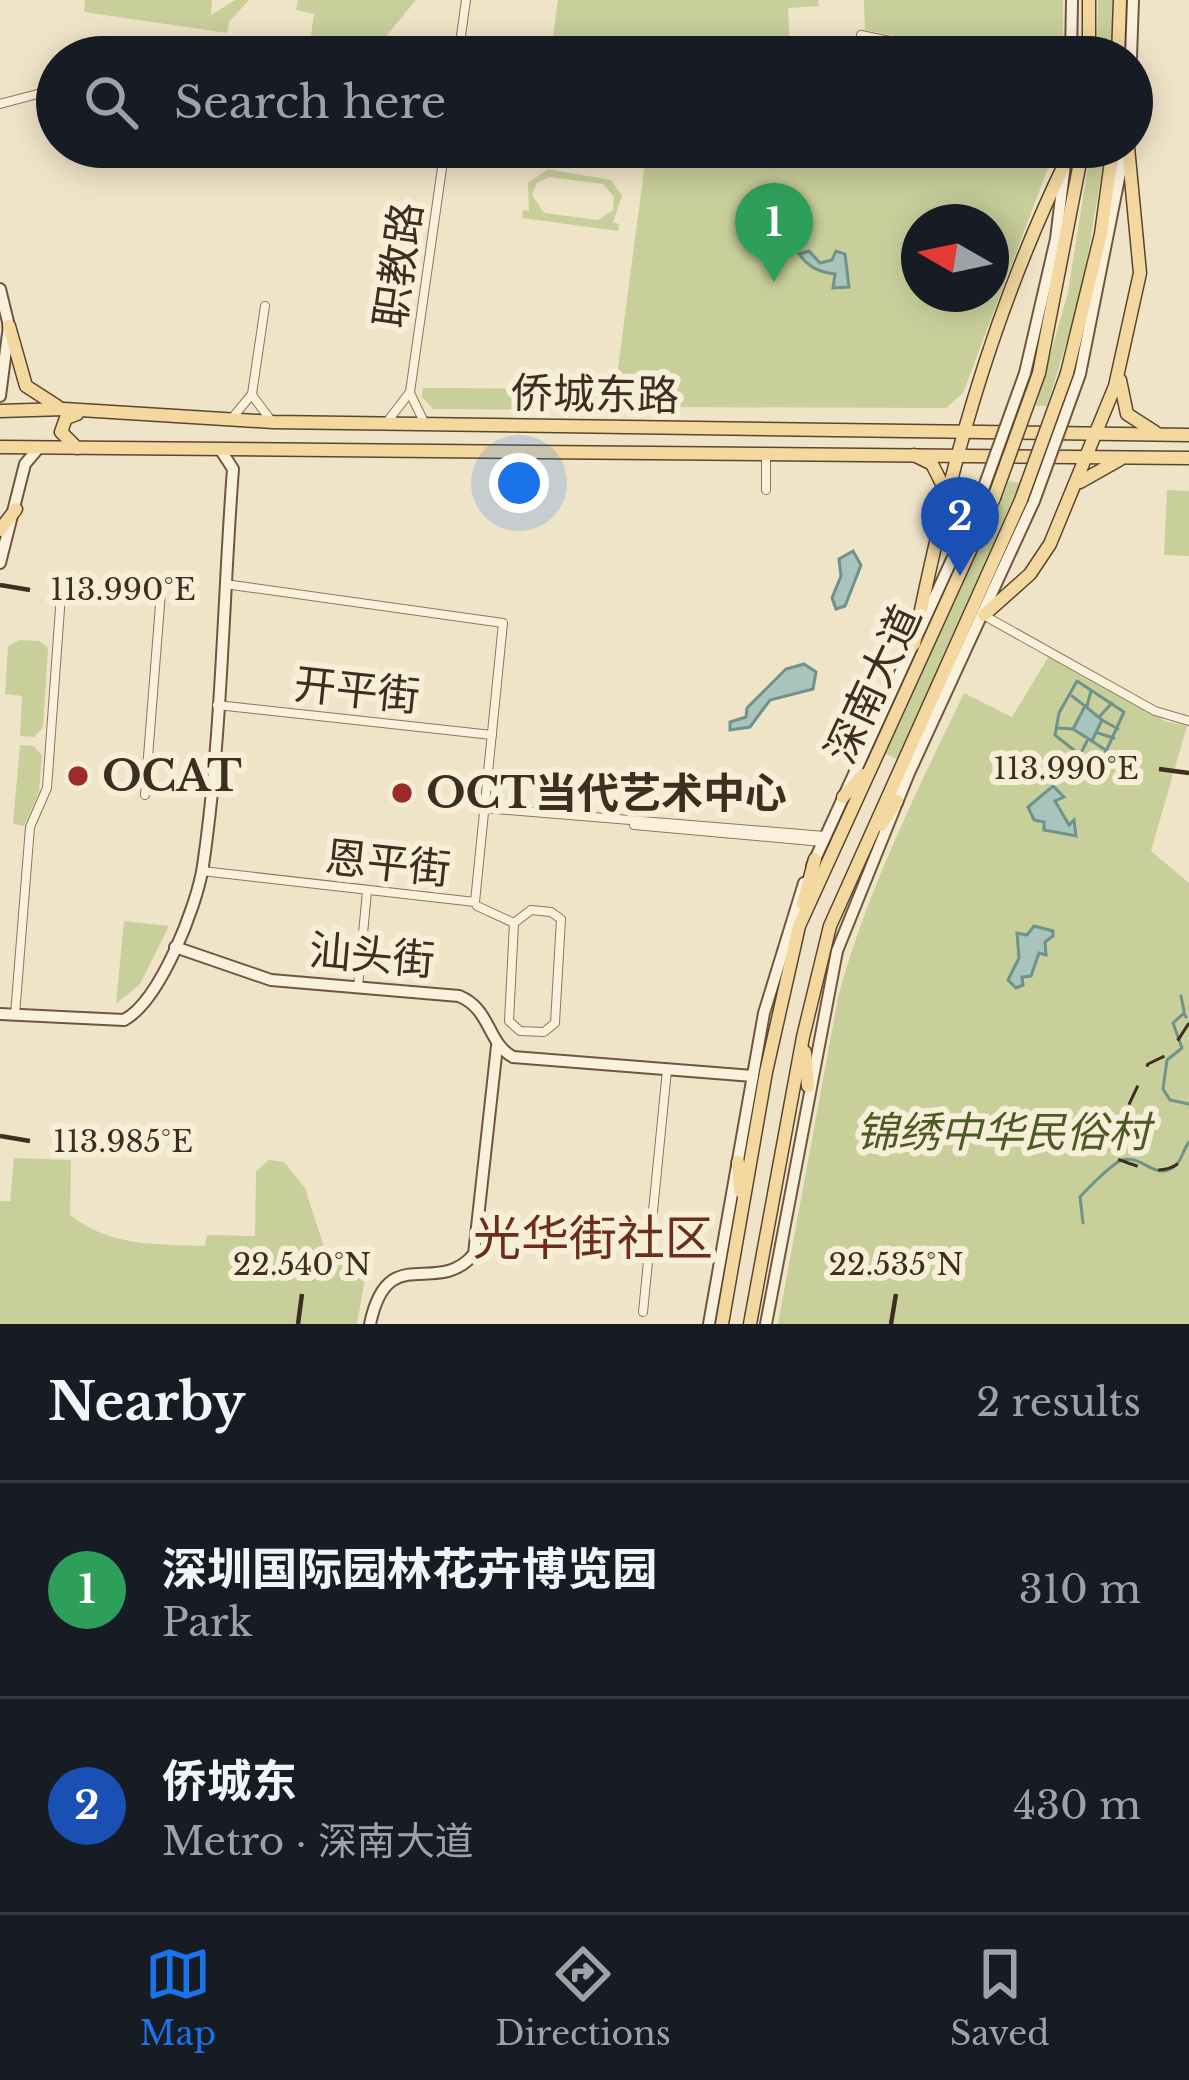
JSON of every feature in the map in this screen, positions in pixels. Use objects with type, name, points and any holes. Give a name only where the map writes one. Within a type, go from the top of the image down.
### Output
[{"type":"main road","points":[[1071,36],[1072,0]]},
{"type":"main road","points":[[1089,0],[1089,36]]},
{"type":"main road","points":[[1119,36],[1120,0]]},
{"type":"main road","points":[[1132,36],[1133,0]]},
{"type":"main road","points":[[914,644],[954,453],[1027,245],[1060,168]]},
{"type":"main road","points":[[1032,373],[1064,168]]},
{"type":"main road","name":"深南大道","points":[[722,1324],[778,1012],[800,926],[987,498],[1032,373],[1078,168]]},
{"type":"main road","name":"深南大道","points":[[751,1324],[803,1037],[826,940],[863,850],[1028,501],[1074,374],[1109,168]]},
{"type":"main road","points":[[1074,374],[1122,168]]},
{"type":"main road","points":[[1129,168],[1140,273],[1120,386],[1127,414],[1142,428],[1164,435]]},
{"type":"main road","points":[[0,289],[26,386],[64,409]]},
{"type":"main road","points":[[0,396],[9,326]]},
{"type":"main road","points":[[984,616],[1041,559],[1087,457],[1122,361]]},
{"type":"main road","points":[[930,433],[958,416],[974,396]]},
{"type":"main road","name":"侨城东路","points":[[0,411],[64,409],[272,422],[1189,435]]},
{"type":"main road","points":[[83,450],[66,442],[61,427],[70,416],[96,411]]},
{"type":"main road","points":[[0,1014],[124,1020],[145,1004],[175,947],[202,871],[225,584],[233,469],[227,455],[211,445]]},
{"type":"main road","name":"侨城东路","points":[[0,446],[36,451],[211,445],[1189,458]]},
{"type":"main road","points":[[233,469],[260,446]]},
{"type":"main road","points":[[0,563],[25,464],[36,451]]},
{"type":"main road","points":[[907,453],[937,470],[944,493]]},
{"type":"main road","points":[[1070,498],[1088,474],[1129,458]]},
{"type":"main road","points":[[709,1324],[774,972],[823,839],[987,498]]},
{"type":"main road","points":[[766,1324],[837,951],[897,801],[984,616],[1028,501]]},
{"type":"main road","points":[[0,530],[16,508]]},
{"type":"main road","points":[[843,797],[872,765]]},
{"type":"main road","points":[[863,850],[897,801]]},
{"type":"main road","points":[[800,926],[815,859]]},
{"type":"main road","name":"汕头街","points":[[175,947],[271,980],[466,999],[485,1014],[508,1054],[529,1059],[753,1076]]},
{"type":"main road","points":[[803,1037],[808,1087]]},
{"type":"main road","points":[[370,1324],[377,1293],[390,1278],[453,1268],[474,1254],[497,1042]]},
{"type":"main road","points":[[495,1080],[507,1065],[529,1059]]},
{"type":"main road","points":[[738,1162],[742,1217]]},
{"type":"street","points":[[461,36],[466,0]]},
{"type":"street","points":[[861,35],[866,36]]},
{"type":"street","points":[[0,104],[36,95]]},
{"type":"street","name":"职教路","points":[[384,424],[397,416],[410,392],[442,168]]},
{"type":"street","points":[[226,421],[252,394],[265,306]]},
{"type":"street","name":"职教路","points":[[410,392],[419,417],[428,425]]},
{"type":"street","points":[[252,394],[272,422]]},
{"type":"street","points":[[766,451],[766,490]]},
{"type":"street","points":[[15,1015],[30,827],[47,788],[62,581]]},
{"type":"street","points":[[225,584],[503,623],[484,808]]},
{"type":"street","points":[[145,795],[161,592]]},
{"type":"street","points":[[984,616],[1155,711],[1189,722]]},
{"type":"street","name":"开平街","points":[[215,705],[492,735]]},
{"type":"street","name":"恩平街","points":[[202,871],[478,908],[484,808],[823,839]]},
{"type":"street","points":[[358,987],[367,891]]},
{"type":"street","points":[[478,908],[514,923]]},
{"type":"street","points":[[532,910],[561,920],[555,1023],[544,1032],[520,1031],[506,1011],[514,923],[532,910]]},
{"type":"street","points":[[643,1312],[667,1070]]},
{"type":"green space","points":[[85,0],[212,0],[211,15],[235,0],[249,0],[229,22],[227,33],[84,12]]},
{"type":"green space","points":[[298,0],[416,0],[387,36],[311,36],[314,14],[296,10]]},
{"type":"green space","points":[[558,0],[818,0],[819,6],[788,8],[789,36],[553,36]]},
{"type":"green space","points":[[864,0],[1063,0],[1063,36],[896,36],[865,30]]},
{"type":"green space","points":[[1098,0],[1114,0],[1113,36],[1097,36]]},
{"type":"green space","points":[[644,168],[1048,168],[1009,271],[1009,204],[901,204],[901,312],[994,312],[963,393],[946,408],[652,407],[627,392],[618,368]]},
{"type":"green space","points":[[1088,168],[1102,168],[1081,295],[1047,406],[1036,406],[1068,292]]},
{"type":"green space","points":[[548,169],[611,180],[622,196],[613,222],[619,224],[618,231],[522,218],[523,210],[529,211],[528,183]],"holes":[[[549,177],[603,184],[614,197],[613,210],[598,220],[544,213],[532,195],[537,183]]]},
{"type":"green space","points":[[423,388],[598,389],[597,400],[586,410],[433,409],[422,397]]},
{"type":"green space","points":[[1009,481],[1020,483],[897,759],[885,754]]},
{"type":"green space","points":[[1167,490],[1189,491],[1189,556],[1164,555]]},
{"type":"green space","points":[[19,640],[40,641],[48,648],[43,727],[34,737],[20,736],[22,696],[5,694],[8,646]]},
{"type":"green space","name":"锦绣中华民俗村","points":[[1049,656],[1165,721],[1187,726],[1151,851],[1189,883],[1189,1324],[778,1324],[838,998],[878,881],[964,693],[1012,717]]},
{"type":"green space","points":[[20,745],[34,746],[42,756],[39,792],[24,826],[13,824]]},
{"type":"green space","points":[[124,921],[169,926],[140,984],[116,1004]]},
{"type":"green space","points":[[14,1158],[71,1160],[70,1215],[101,1233],[134,1242],[205,1246],[207,1235],[255,1236],[256,1171],[269,1160],[284,1162],[305,1188],[328,1259],[366,1273],[357,1324],[0,1324],[0,1201],[10,1201]]},
{"type":"water","points":[[809,251],[820,263],[832,260],[836,251],[845,254],[849,287],[833,288],[835,274],[814,268],[799,254]]},
{"type":"water","points":[[853,551],[861,565],[845,606],[836,609],[832,598],[841,576],[839,559]]},
{"type":"water","points":[[804,664],[816,672],[813,689],[770,700],[750,727],[730,730],[730,722],[746,717],[747,708],[786,669]]},
{"type":"water","points":[[1085,706],[1102,720],[1092,741],[1073,729]]},
{"type":"water","points":[[1053,786],[1064,797],[1055,801],[1069,825],[1074,820],[1076,836],[1044,830],[1044,822],[1034,820],[1028,807]]},
{"type":"water","points":[[1034,926],[1053,931],[1053,936],[1045,942],[1046,955],[1039,953],[1031,976],[1022,977],[1023,985],[1016,988],[1008,980],[1019,958],[1017,933],[1027,935]]},
{"type":"waterway","points":[[1077,681],[1124,712],[1101,762],[1085,759],[1055,735],[1059,713],[1077,681]]},
{"type":"waterway","points":[[1087,706],[1091,691]]},
{"type":"waterway","points":[[1072,696],[1085,706]]},
{"type":"waterway","points":[[1100,716],[1112,703]]},
{"type":"waterway","points":[[1102,720],[1118,729]]},
{"type":"waterway","points":[[1058,728],[1073,729]]},
{"type":"waterway","points":[[1098,733],[1114,738]]},
{"type":"waterway","points":[[1081,753],[1087,741]]},
{"type":"waterway","points":[[1092,741],[1107,751]]},
{"type":"waterway","points":[[1181,996],[1184,1011]]},
{"type":"waterway","points":[[1186,1017],[1184,1013],[1173,1023],[1182,1048],[1167,1060],[1163,1089],[1170,1100],[1189,1104]]},
{"type":"waterway","points":[[1083,1223],[1080,1197],[1113,1166],[1129,1159],[1168,1170],[1177,1164],[1189,1142]]},
{"type":"railway","points":[[1189,1023],[1169,1054],[1148,1064],[1109,1147],[1114,1158],[1154,1170],[1171,1167],[1189,1154]]},
{"type":"place","name":"深圳国际园林花卉博览园","points":[[774,282]]},
{"type":"place","name":"侨城东","points":[[960,576]]},
{"type":"place","name":"OCAT","points":[[78,776]]},
{"type":"place","name":"OCT当代艺术中心","points":[[402,793]]},
{"type":"district","name":"光华街社区","points":[[593,1238]]}]
